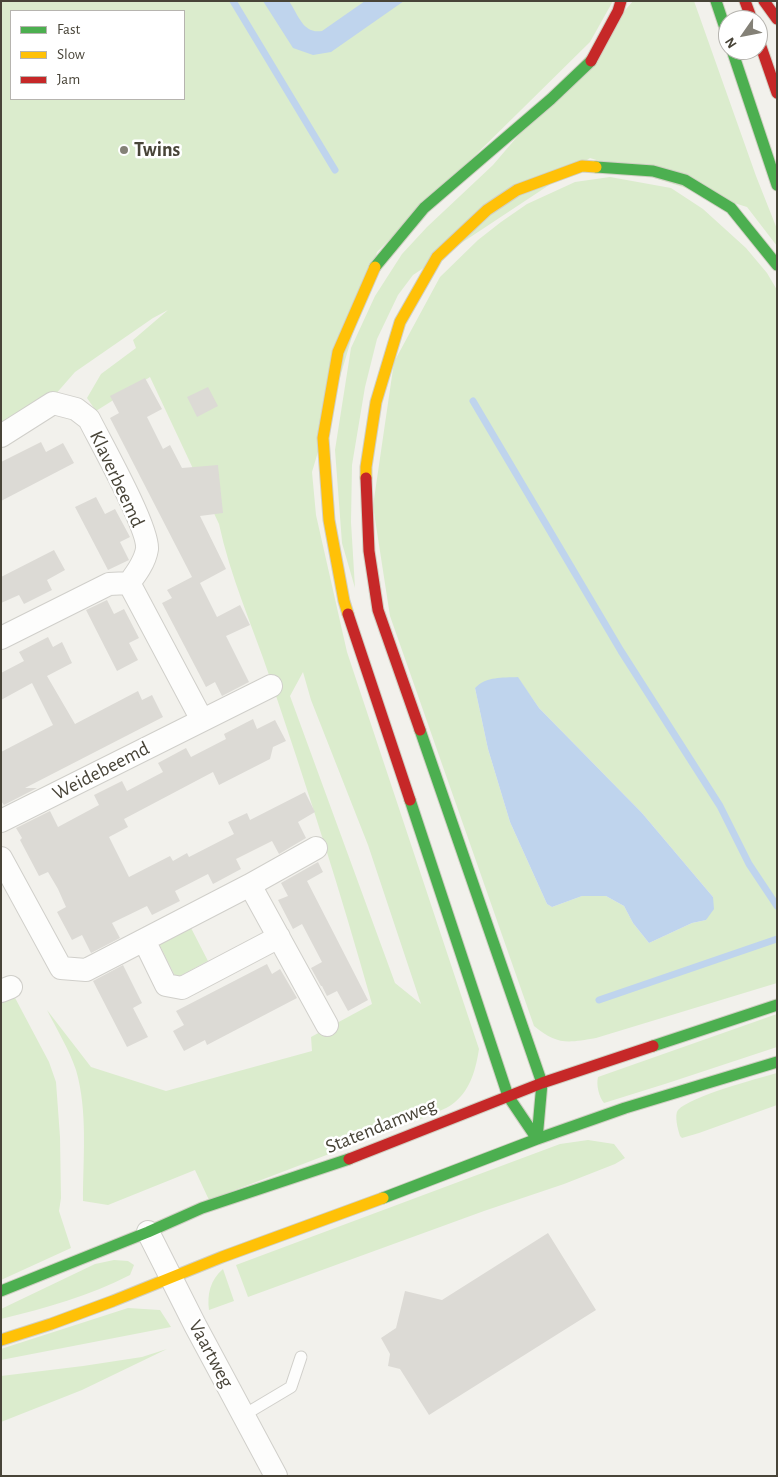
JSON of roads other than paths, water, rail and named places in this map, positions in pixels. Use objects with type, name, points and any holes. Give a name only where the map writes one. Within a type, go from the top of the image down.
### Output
[{"type":"main road","points":[[537,1139],[508,1096],[344,601],[328,520],[323,438],[338,352],[376,266],[424,208],[551,99],[592,60],[618,11],[621,1]]},
{"type":"main road","points":[[764,1],[777,19]]},
{"type":"main road","points":[[735,60],[777,185]]},
{"type":"main road","points":[[766,60],[777,93]]},
{"type":"main road","points":[[537,1139],[542,1083],[378,610],[369,551],[366,467],[376,402],[400,322],[437,257],[487,210],[517,190],[582,166],[653,171],[685,180],[731,208],[777,265]]},
{"type":"main road","name":"Statendamweg","points":[[1,1291],[148,1232],[202,1208],[335,1165],[542,1083],[777,1004]]},
{"type":"main road","points":[[1,1340],[60,1321],[171,1277],[537,1139],[625,1108],[777,1062]]},
{"type":"street","name":"Klaverbeemd","points":[[1,436],[53,403],[76,409],[89,419],[141,524],[147,549],[140,569],[129,583]]},
{"type":"street","points":[[1,638],[109,584],[129,583],[202,720]]},
{"type":"street","name":"Weidebeemd","points":[[1,821],[271,686]]},
{"type":"street","points":[[1,858],[61,968],[86,970],[250,886],[316,848]]},
{"type":"street","points":[[250,886],[328,1025]]},
{"type":"street","points":[[144,940],[166,985],[182,988],[279,937]]},
{"type":"street","name":"Vaartweg","points":[[148,1232],[276,1476]]},
{"type":"lane","points":[[244,1415],[291,1387],[302,1357]]},
{"type":"water","points":[[263,1],[289,1],[306,27],[310,30],[322,31],[365,1],[404,1],[331,52],[313,55],[293,48]]},
{"type":"water","points":[[518,677],[539,708],[642,813],[713,897],[714,909],[706,920],[692,923],[649,943],[633,923],[624,906],[606,896],[582,896],[552,907],[547,904],[510,822],[488,749],[475,688],[485,681]]},
{"type":"waterway","points":[[233,1],[335,170]]},
{"type":"waterway","points":[[473,401],[621,651],[720,806],[749,864],[777,906]]},
{"type":"waterway","points":[[599,1000],[777,939]]},
{"type":"place","name":"Twins","points":[[124,150]]}]
